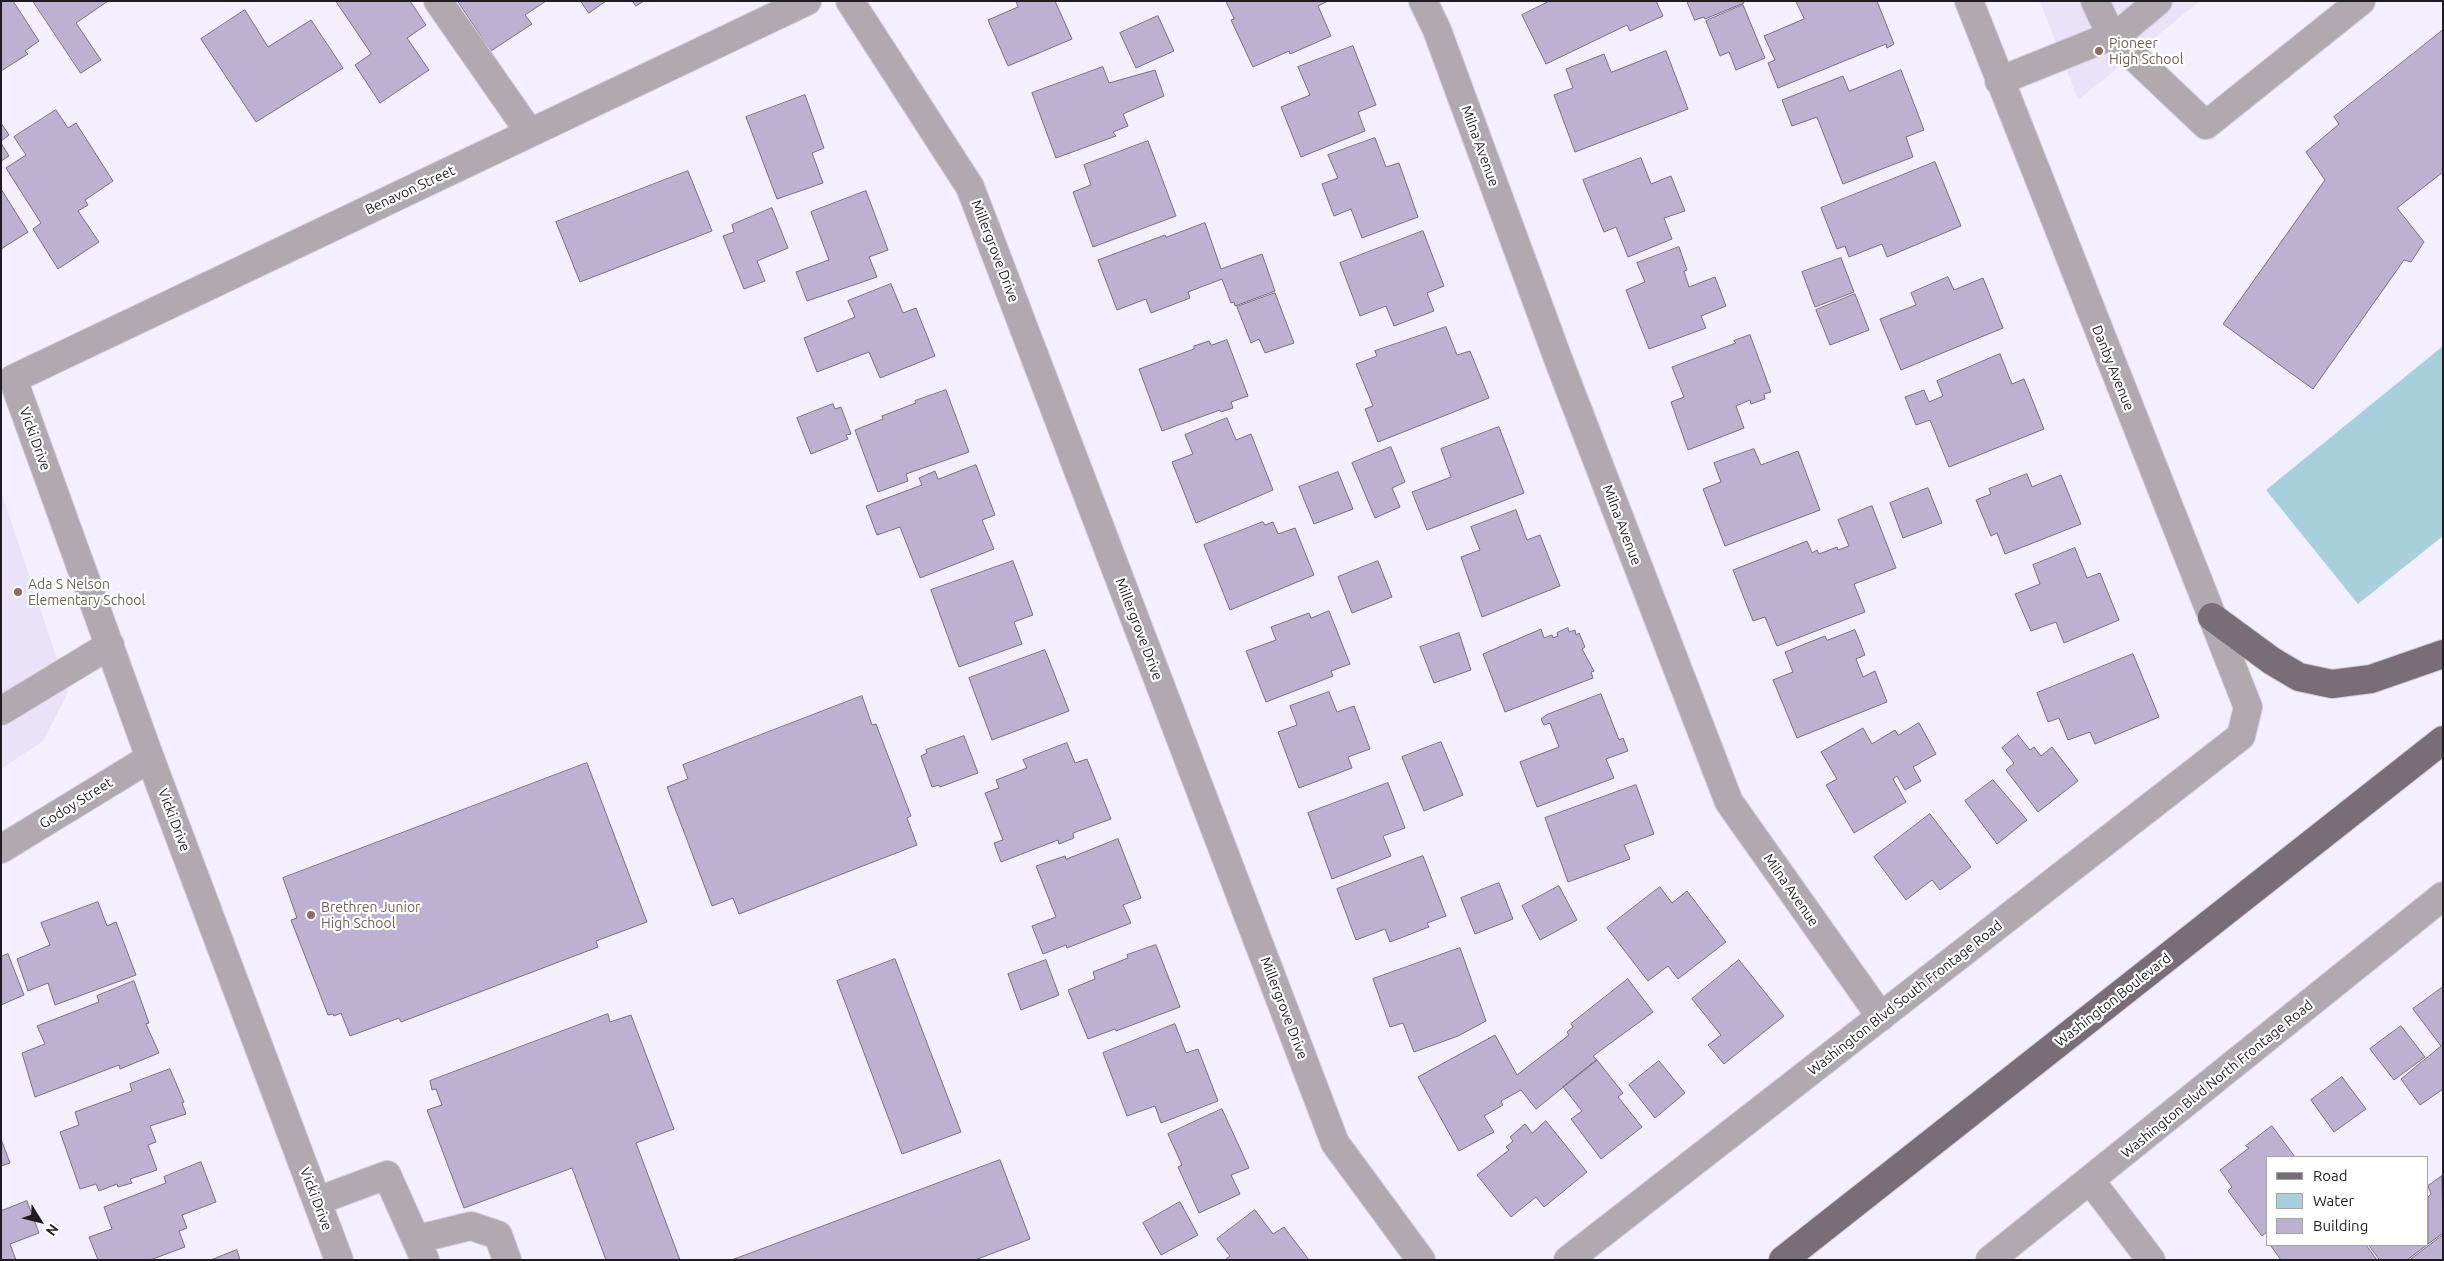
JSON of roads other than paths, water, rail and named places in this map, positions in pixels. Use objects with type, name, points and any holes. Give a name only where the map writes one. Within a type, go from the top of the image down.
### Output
[{"type":"main road","points":[[2212,618],[2272,661],[2299,677],[2332,684],[2371,679],[2443,654]]},
{"type":"main road","name":"Washington Boulevard","points":[[1783,1260],[2443,740]]},
{"type":"street","points":[[438,1],[530,133]]},
{"type":"street","name":"Benavon Street","points":[[13,379],[807,1]]},
{"type":"street","name":"Millergrove Drive","points":[[850,1],[970,187],[1335,1143],[1422,1260]]},
{"type":"street","name":"Milna Avenue","points":[[1423,1],[1437,30],[1560,364],[1729,802],[1881,1016]]},
{"type":"street","name":"Danby Avenue","points":[[1969,1],[1999,81],[2248,707],[2241,736]]},
{"type":"street","points":[[2095,1],[2111,35],[2206,126],[2361,1]]},
{"type":"street","points":[[1999,81],[2121,32],[2158,1]]},
{"type":"street","name":"Vicki Drive","points":[[13,379],[150,758],[339,1260]]},
{"type":"street","points":[[1,710],[110,644]]},
{"type":"street","name":"Washington Blvd South Frontage Road","points":[[1568,1260],[2241,736]]},
{"type":"street","name":"Godoy Street","points":[[1,849],[150,758]]},
{"type":"street","name":"Washington Blvd North Frontage Road","points":[[1990,1260],[2443,896]]},
{"type":"street","points":[[317,1201],[387,1175],[420,1249],[471,1226],[498,1235],[507,1260]]},
{"type":"street","points":[[2090,1180],[2151,1260]]},
{"type":"water","points":[[2443,346],[2443,536],[2358,604],[2266,490]]},
{"type":"place","name":"Pioneer High School","points":[[2099,51]]},
{"type":"place","name":"Ada S Nelson Elementary School","points":[[18,592]]},
{"type":"place","name":"Brethren Junior High School","points":[[311,915]]}]
